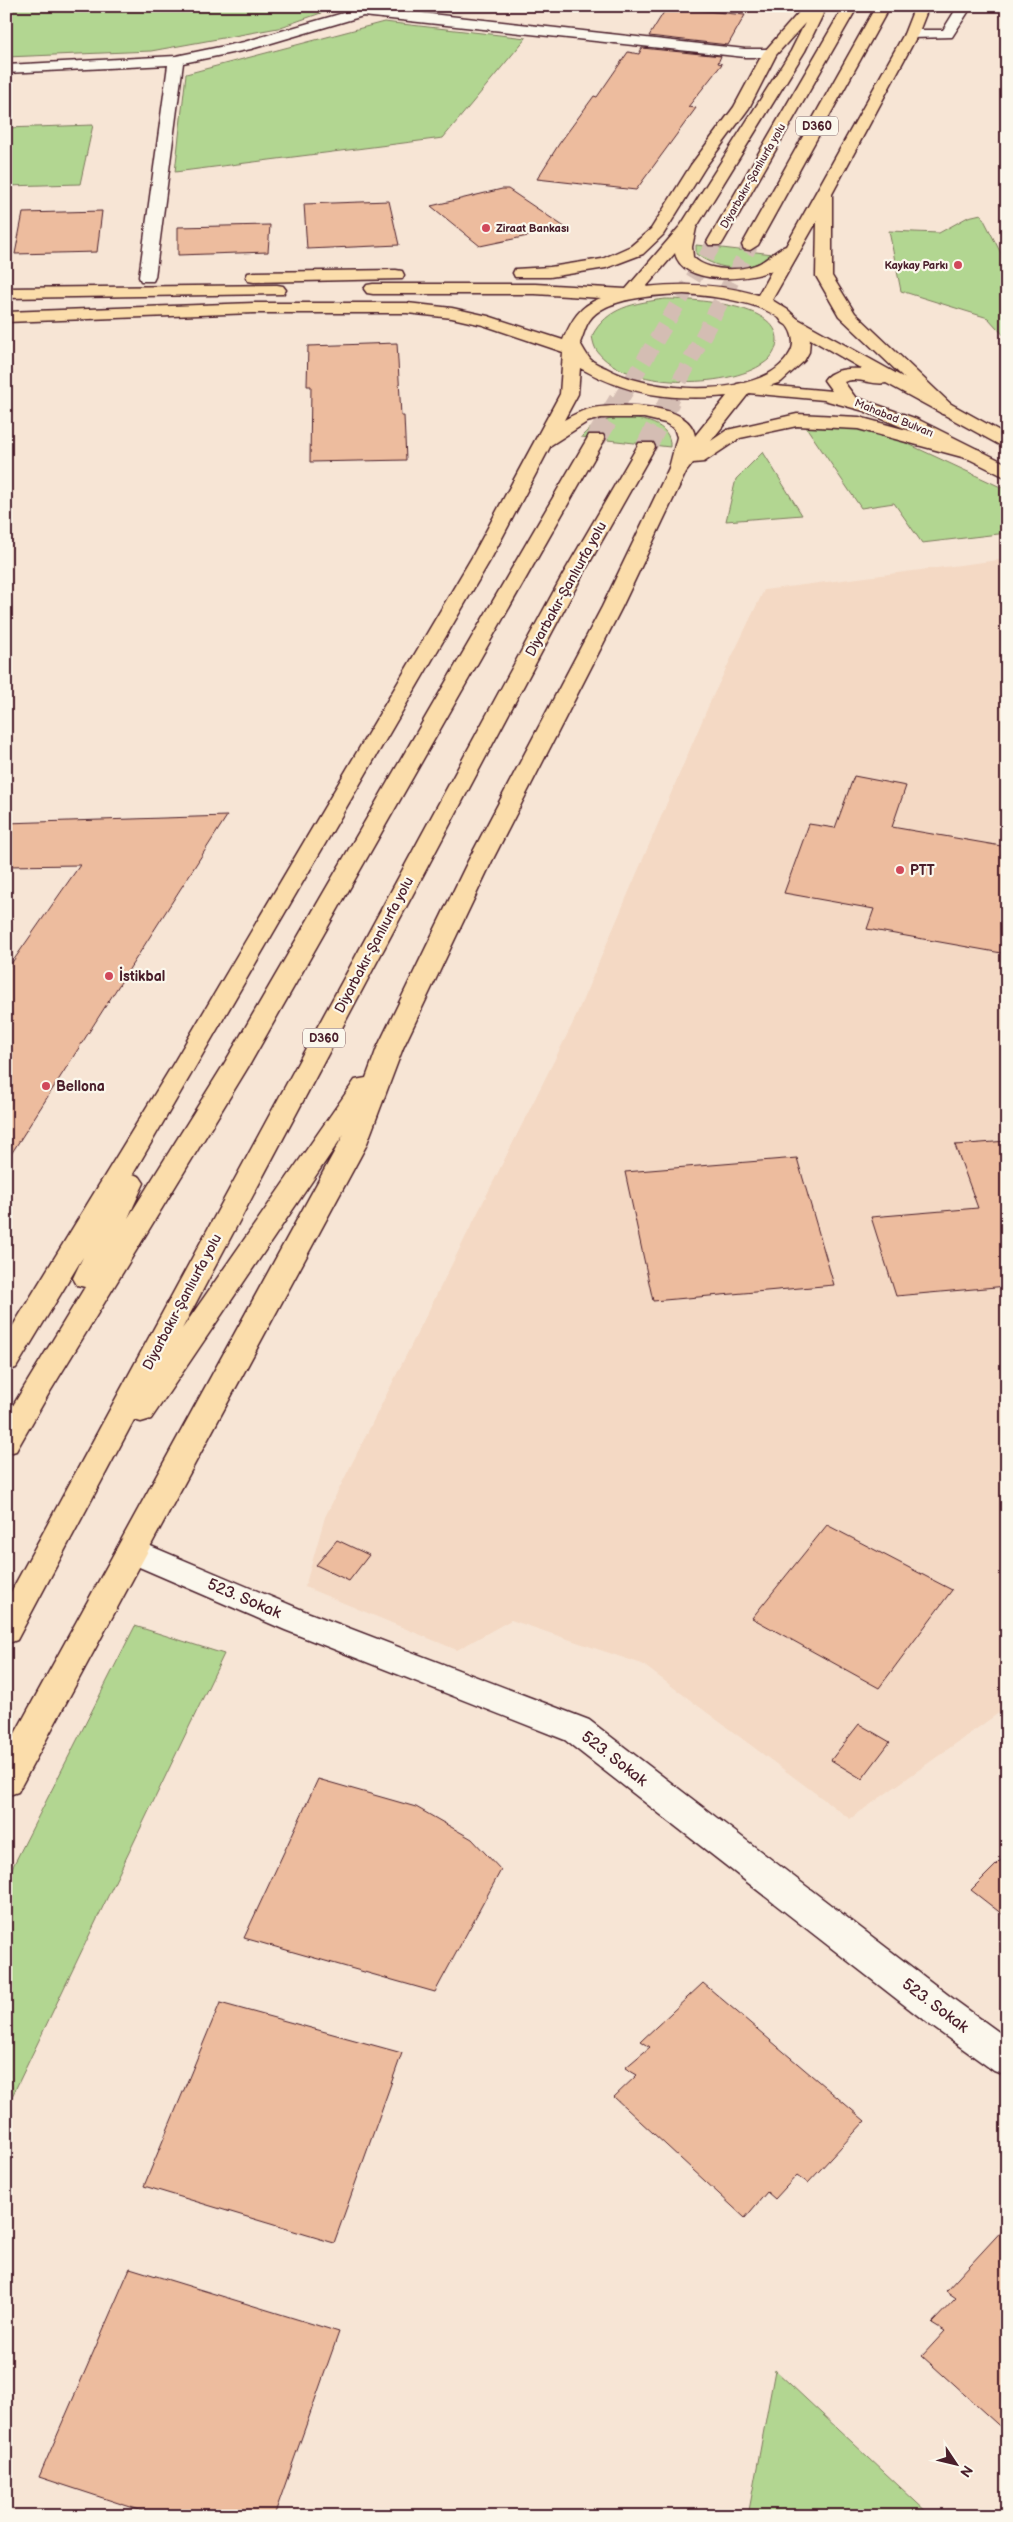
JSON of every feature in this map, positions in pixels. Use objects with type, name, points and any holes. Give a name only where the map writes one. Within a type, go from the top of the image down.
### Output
[{"type":"main road","points":[[6,280],[550,272],[606,263],[637,250],[657,232],[700,165],[742,108],[770,53],[812,6]]},
{"type":"main road","points":[[630,294],[688,228],[794,58],[820,6]]},
{"type":"main road","name":"Diyarbakır-Şanlıurfa yolu","points":[[715,242],[851,6]]},
{"type":"main road","name":"D360","points":[[750,245],[883,6]]},
{"type":"main road","points":[[762,302],[797,243],[911,34],[922,6]]},
{"type":"main road","points":[[825,192],[824,276],[848,316],[948,410]]},
{"type":"main road","points":[[688,228],[683,252],[686,260],[694,266],[716,273],[732,274],[765,268],[797,243]]},
{"type":"main road","points":[[6,293],[534,289],[630,294]]},
{"type":"main road","points":[[6,1361],[186,1064],[482,557],[569,394],[572,349],[571,332],[582,316],[602,303],[630,294],[656,290],[702,290],[738,295],[762,302],[903,385],[1007,443]]},
{"type":"main road","points":[[6,317],[254,308],[407,308],[488,321],[572,349],[585,364],[607,378],[637,388],[681,393],[709,393],[743,388],[773,378],[794,364],[803,348],[800,331],[789,319]]},
{"type":"main road","points":[[849,400],[833,380],[843,375],[862,373],[903,385]]},
{"type":"main road","points":[[677,471],[743,388]]},
{"type":"main road","name":"Mahabad Bulvarı","points":[[743,388],[791,391],[849,400],[931,432],[1007,472]]},
{"type":"main road","points":[[6,1782],[134,1551],[176,1468],[353,1146],[390,1048],[480,861],[612,607],[677,471],[686,434],[683,425],[676,420],[656,414],[635,411],[591,414],[544,441]]},
{"type":"main road","points":[[677,471],[734,434],[797,420],[859,422],[972,454]]},
{"type":"main road","points":[[6,1443],[38,1387],[237,1064],[596,439]]},
{"type":"main road","name":"Diyarbakır-Şanlıurfa yolu","points":[[6,1631],[572,576],[646,447]]},
{"type":"main road","points":[[67,1517],[390,1048]]},
{"type":"main road","points":[[38,1387],[186,1064]]},
{"type":"street","points":[[911,34],[947,34],[965,6]]},
{"type":"street","points":[[6,69],[176,60],[246,46],[365,9],[745,53],[770,53]]},
{"type":"street","points":[[147,277],[176,60]]},
{"type":"street","name":"523. Sokak","points":[[134,1551],[296,1622],[577,1730],[943,2013],[1007,2059]]},
{"type":"shaded area","points":[[1007,559],[1007,1707],[850,1819],[642,1664],[511,1620],[457,1650],[305,1587],[325,1517],[572,1025],[711,700],[764,590]]},
{"type":"green space","points":[[6,6],[341,6],[278,28],[151,51],[6,57]]},
{"type":"green space","points":[[384,22],[526,38],[443,138],[175,172],[186,74]]},
{"type":"green space","points":[[93,125],[80,184],[6,186],[6,128]]},
{"type":"green space","points":[[981,214],[1007,265],[1007,339],[988,318],[901,291],[889,231],[939,233],[968,217]]},
{"type":"green space","points":[[696,245],[773,254],[754,265],[734,268],[725,267],[705,260],[696,254]]},
{"type":"green space","points":[[665,299],[712,302],[749,311],[764,318],[774,328],[777,341],[775,351],[767,361],[748,372],[727,378],[703,381],[678,381],[653,379],[630,373],[611,364],[597,351],[592,336],[598,326],[606,319],[623,308],[643,302]]},
{"type":"green space","points":[[621,418],[646,421],[661,427],[666,432],[670,447],[581,437],[599,423]]},
{"type":"green space","points":[[804,424],[854,426],[891,436],[1007,490],[1007,533],[922,543],[894,503],[861,508]]},
{"type":"green space","points":[[763,452],[802,515],[726,521],[736,479]]},
{"type":"green space","points":[[135,1626],[224,1654],[6,2109],[6,1880]]},
{"type":"green space","points":[[775,2370],[931,2516],[748,2516]]},
{"type":"building","points":[[667,7],[745,15],[728,45],[649,36]]},
{"type":"building","points":[[642,48],[721,56],[718,63],[722,64],[688,107],[696,108],[636,190],[537,179],[559,144],[594,96],[597,97],[628,52],[639,54]]},
{"type":"building","points":[[508,189],[566,228],[480,246],[431,206]]},
{"type":"building","points":[[389,201],[399,245],[307,249],[304,204]]},
{"type":"building","points":[[102,211],[97,252],[15,254],[23,213]]},
{"type":"building","points":[[270,225],[268,252],[178,255],[178,227]]},
{"type":"building","points":[[397,343],[401,416],[404,416],[406,460],[310,462],[311,386],[307,386],[308,346]]},
{"type":"building","name":"PTT","points":[[854,776],[906,786],[892,827],[1007,847],[1007,954],[867,929],[874,909],[784,893],[809,824],[835,828]]},
{"type":"building","points":[[227,816],[6,1162],[6,971],[80,865],[6,866],[6,823]]},
{"type":"building","points":[[1007,1141],[1007,1286],[896,1296],[871,1217],[978,1208],[955,1145]]},
{"type":"building","points":[[797,1158],[834,1285],[653,1301],[625,1172]]},
{"type":"building","points":[[827,1525],[952,1590],[879,1688],[752,1618]]},
{"type":"building","points":[[337,1540],[369,1555],[349,1581],[316,1565]]},
{"type":"building","points":[[859,1724],[890,1742],[862,1779],[831,1760]]},
{"type":"building","points":[[318,1779],[416,1807],[472,1839],[501,1870],[435,1992],[244,1938]]},
{"type":"building","points":[[1007,1854],[1007,1918],[971,1890]]},
{"type":"building","points":[[703,1983],[865,2121],[808,2183],[797,2175],[775,2199],[767,2192],[745,2218],[614,2097],[637,2075],[625,2068],[650,2047],[641,2041]]},
{"type":"building","points":[[220,2003],[402,2053],[334,2243],[144,2186]]},
{"type":"building","points":[[1007,2225],[1007,2433],[922,2356],[945,2331],[932,2323],[956,2298],[946,2291]]},
{"type":"building","points":[[130,2268],[339,2332],[274,2516],[158,2516],[39,2477]]},
{"type":"tunnel","points":[[619,402],[715,242]]},
{"type":"tunnel","points":[[669,402],[750,245]]},
{"type":"tunnel","points":[[596,439],[619,400]]},
{"type":"tunnel","points":[[646,447],[670,400]]},
{"type":"place","name":"Ziraat Bankası","points":[[486,228]]},
{"type":"place","name":"Kaykay Parkı","points":[[958,265]]},
{"type":"place","name":"PTT","points":[[900,870]]},
{"type":"place","name":"İstikbal","points":[[109,976]]},
{"type":"place","name":"Bellona","points":[[46,1086]]}]
